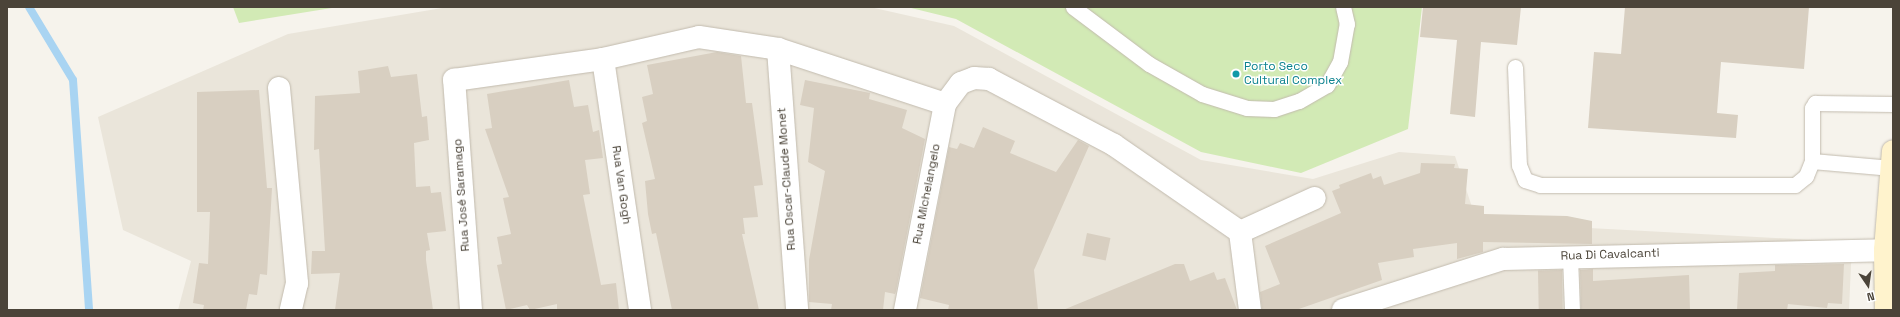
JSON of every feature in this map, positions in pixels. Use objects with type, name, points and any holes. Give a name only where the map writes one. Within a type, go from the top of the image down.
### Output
[{"type":"main road","points":[[1886,310],[1892,159]]},
{"type":"street","points":[[603,59],[699,37],[778,49],[945,104]]},
{"type":"street","name":"Rua Oscar-Claude Monet","points":[[778,49],[797,310]]},
{"type":"street","name":"Rua José Saramago","points":[[471,310],[454,80],[603,59]]},
{"type":"street","name":"Rua Van Gogh","points":[[603,59],[640,310]]},
{"type":"street","name":"Rua Michelangelo","points":[[905,310],[945,104],[961,83],[989,79],[1100,138],[1240,232]]},
{"type":"street","points":[[279,88],[297,283],[291,310]]},
{"type":"street","points":[[1250,310],[1240,232],[1314,198]]},
{"type":"street","name":"Rua Di Cavalcanti","points":[[1343,310],[1503,259],[1570,256],[1889,252]]},
{"type":"lane","points":[[1073,7],[1149,64],[1202,94],[1247,108],[1268,109],[1299,101],[1326,85],[1340,62],[1346,24],[1343,7]]},
{"type":"lane","points":[[1515,67],[1519,165],[1525,180],[1540,185],[1795,185],[1806,176],[1812,161],[1812,108],[1816,103],[1893,104]]},
{"type":"lane","points":[[1812,161],[1892,159]]},
{"type":"lane","points":[[1570,256],[1572,310]]},
{"type":"shaded area","points":[[448,7],[870,7],[954,26],[1201,160],[1313,179],[1399,152],[1455,156],[1477,222],[1852,242],[1849,310],[178,310],[191,261],[123,230],[98,117],[288,34]]},
{"type":"green space","points":[[233,7],[338,7],[239,23]]},
{"type":"green space","name":"Porto Seco Cultural Complex","points":[[907,7],[1422,7],[1408,129],[1301,173],[1201,152],[956,19]]},
{"type":"building","points":[[1423,7],[1521,7],[1517,45],[1481,42],[1475,117],[1450,114],[1457,40],[1420,37]]},
{"type":"building","points":[[1625,7],[1809,7],[1804,69],[1721,62],[1717,113],[1738,115],[1736,138],[1588,128],[1594,52],[1621,54]]},
{"type":"building","points":[[717,52],[741,56],[746,103],[752,103],[763,185],[754,186],[758,217],[743,218],[745,234],[742,234],[759,310],[672,310],[656,233],[652,234],[648,214],[645,181],[655,179],[642,123],[647,121],[642,97],[653,94],[647,65]]},
{"type":"building","points":[[388,66],[391,77],[417,74],[422,117],[427,116],[429,140],[414,143],[416,187],[430,186],[431,193],[441,192],[446,231],[427,233],[430,250],[426,251],[426,260],[433,310],[335,310],[340,273],[311,274],[312,251],[325,251],[319,149],[314,150],[315,96],[360,93],[358,71]]},
{"type":"building","points":[[569,80],[574,107],[588,105],[593,132],[599,130],[603,158],[585,160],[590,194],[583,195],[601,285],[616,283],[619,310],[557,310],[557,304],[530,310],[527,305],[506,310],[497,265],[502,264],[497,237],[511,234],[503,198],[509,197],[485,129],[492,128],[487,94]]},
{"type":"building","points":[[805,80],[870,93],[869,99],[907,110],[902,128],[925,139],[896,291],[895,294],[885,292],[883,310],[831,310],[832,304],[809,302],[809,260],[825,171],[808,162],[814,108],[800,105]]},
{"type":"building","points":[[259,90],[267,188],[272,188],[267,275],[260,274],[257,295],[249,294],[246,310],[203,310],[204,305],[193,303],[199,263],[208,264],[210,212],[197,212],[197,92]]},
{"type":"building","points":[[983,127],[1015,141],[1010,153],[1056,172],[1078,140],[1089,146],[1034,270],[1038,310],[948,310],[949,305],[920,298],[949,147],[957,149],[960,143],[974,148]]},
{"type":"building","points":[[1421,163],[1455,164],[1454,168],[1468,169],[1465,204],[1484,206],[1484,214],[1567,216],[1592,221],[1592,244],[1483,242],[1483,252],[1457,259],[1457,243],[1413,249],[1414,257],[1378,263],[1382,280],[1296,310],[1262,310],[1260,292],[1280,284],[1265,246],[1341,213],[1332,191],[1340,188],[1339,185],[1371,173],[1373,179],[1381,176],[1384,185],[1420,173]]},
{"type":"building","points":[[1087,233],[1110,238],[1106,260],[1082,255]]},
{"type":"building","points":[[1175,264],[1184,264],[1190,281],[1214,272],[1217,280],[1225,278],[1237,310],[1063,310]]},
{"type":"building","points":[[1844,264],[1842,304],[1828,303],[1827,308],[1788,304],[1787,310],[1737,310],[1739,273],[1775,271],[1775,265]]},
{"type":"building","points":[[1593,269],[1593,281],[1689,275],[1690,310],[1581,310],[1580,270]]},
{"type":"building","points":[[1538,270],[1562,270],[1563,310],[1539,310]]},
{"type":"waterway","points":[[29,7],[73,80],[89,310]]},
{"type":"place","name":"Porto Seco Cultural Complex","points":[[1236,74]]}]
